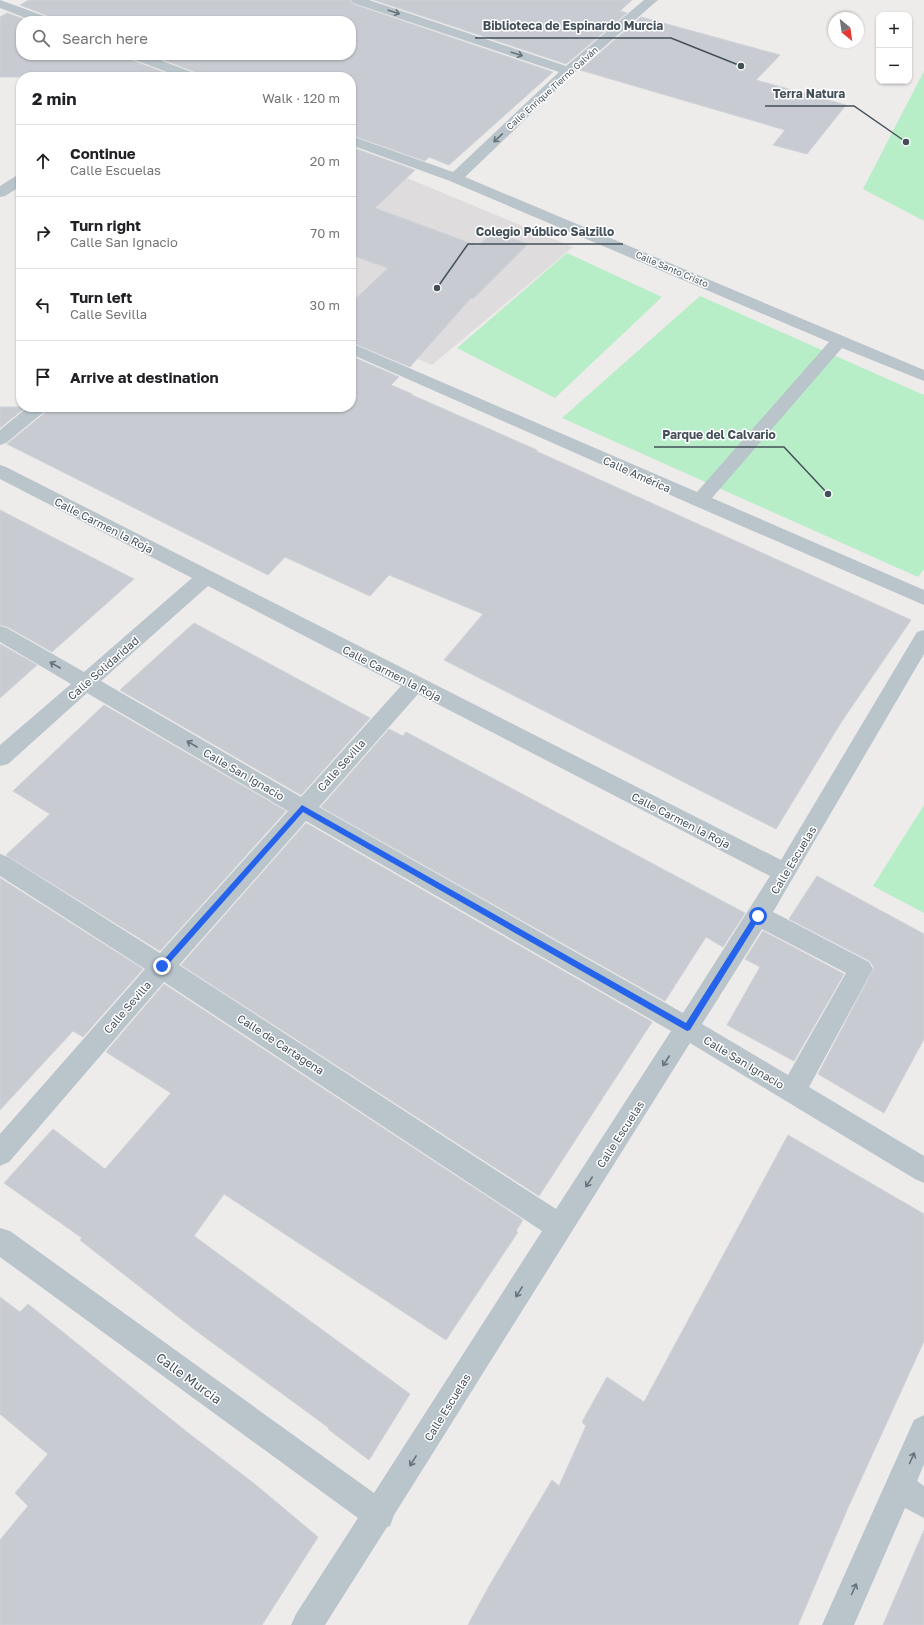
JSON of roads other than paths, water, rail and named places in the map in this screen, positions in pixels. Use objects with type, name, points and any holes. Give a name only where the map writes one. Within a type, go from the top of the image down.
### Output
[{"type":"street","points":[[356,0],[568,71]]},
{"type":"street","name":"Calle Enrique Tierno Galván","points":[[455,178],[568,71],[652,0]]},
{"type":"street","points":[[0,4],[32,16]]},
{"type":"street","points":[[147,60],[175,72]]},
{"type":"street","name":"Calle Santo Cristo","points":[[356,145],[455,178],[924,376]]},
{"type":"street","points":[[0,193],[16,182]]},
{"type":"street","points":[[699,501],[840,340]]},
{"type":"street","name":"Calle América","points":[[356,350],[924,598]]},
{"type":"street","points":[[0,439],[33,412]]},
{"type":"street","name":"Calle Carmen la Roja","points":[[4,478],[206,577],[785,873]]},
{"type":"street","name":"Calle Solidaridad","points":[[0,758],[206,577]]},
{"type":"street","name":"Calle San Ignacio","points":[[0,633],[687,1028],[924,1170]]},
{"type":"street","name":"Calle Escuelas","points":[[307,1625],[379,1515],[785,873],[924,637]]},
{"type":"street","name":"Calle Sevilla","points":[[0,1153],[162,966],[302,808],[415,684]]},
{"type":"street","name":"Calle de Cartagena","points":[[0,864],[162,966],[560,1227]]},
{"type":"street","points":[[758,916],[861,969],[793,1091]]},
{"type":"street","name":"Calle Murcia","points":[[0,1241],[379,1515]]},
{"type":"street","points":[[838,1625],[924,1430]]},
{"type":"street","points":[[899,1487],[924,1503]]},
{"type":"place","name":"Biblioteca de Espinardo Murcia","points":[[741,66]]},
{"type":"place","name":"Terra Natura","points":[[906,142]]},
{"type":"place","name":"Colegio Público Salzillo","points":[[437,288]]},
{"type":"place","name":"Parque del Calvario","points":[[828,494]]}]
